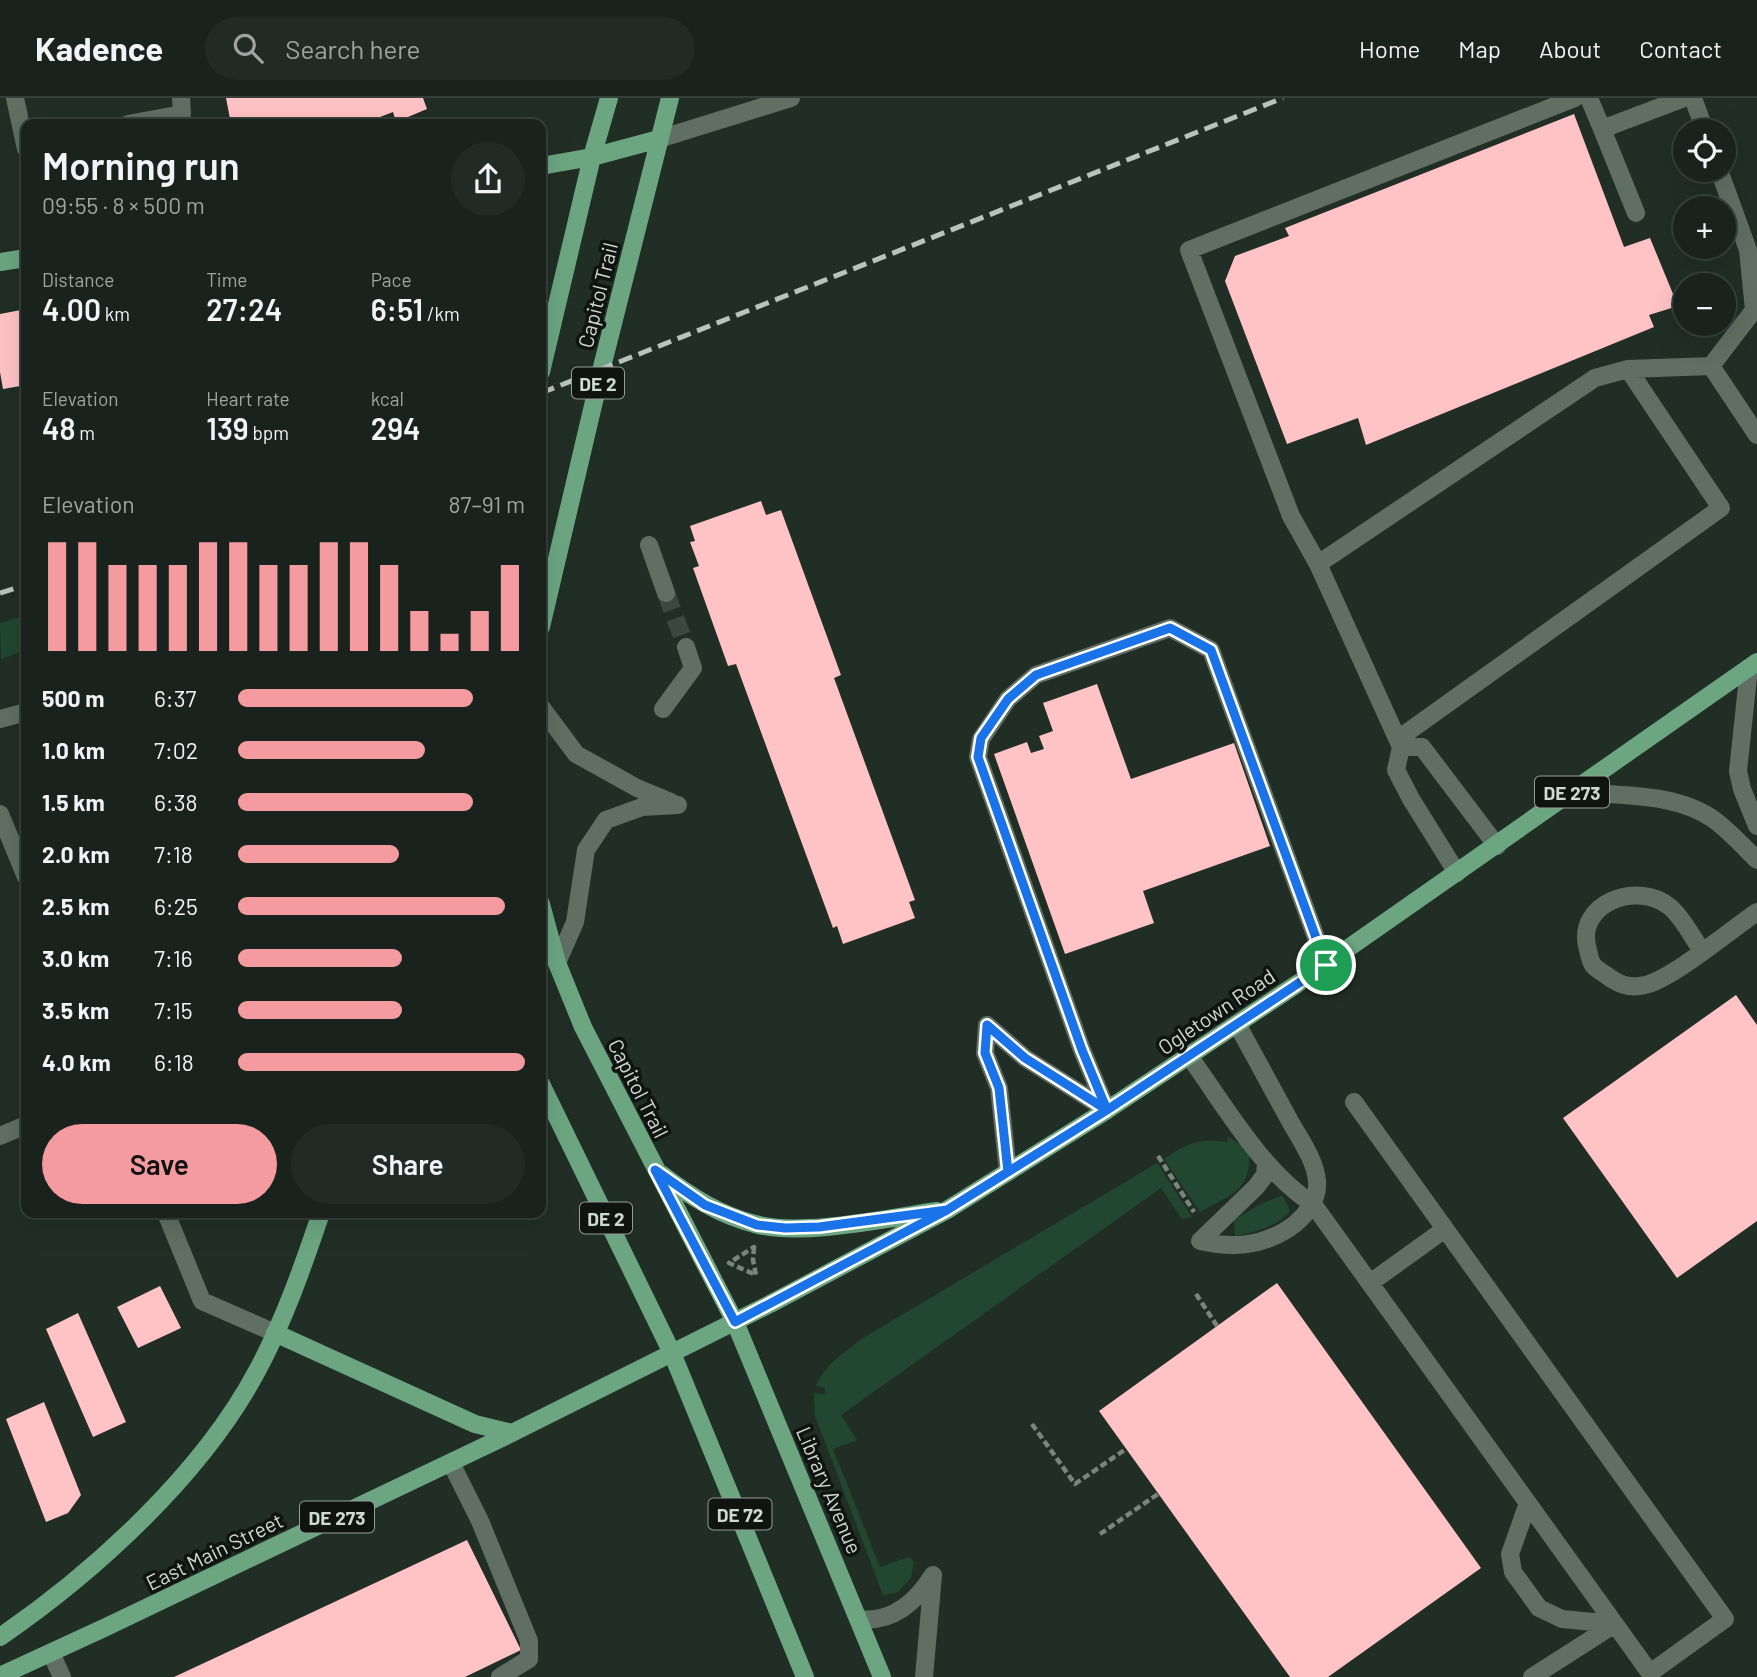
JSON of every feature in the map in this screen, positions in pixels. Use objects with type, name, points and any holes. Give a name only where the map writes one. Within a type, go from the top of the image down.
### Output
[{"type":"main road","name":"Capitol Trail","points":[[546,351],[592,157],[609,98]]},
{"type":"main road","name":"Capitol Trail","points":[[546,606],[670,98]]},
{"type":"main road","points":[[546,165],[592,157],[659,139]]},
{"type":"main road","points":[[0,262],[21,259]]},
{"type":"main road","name":"Ogletown Road","points":[[672,1353],[947,1210],[1107,1110],[1326,965],[1753,665]]},
{"type":"main road","name":"Capitol Trail","points":[[546,922],[557,963],[583,1027],[735,1322]]},
{"type":"main road","name":"DE 2","points":[[546,1094],[672,1353]]},
{"type":"main road","points":[[655,1170],[705,1205],[757,1225],[819,1227],[947,1210]]},
{"type":"main road","points":[[0,1637],[66,1587],[136,1524],[169,1491],[216,1434],[257,1371],[294,1292],[319,1218]]},
{"type":"main road","name":"Library Avenue","points":[[735,1322],[882,1677]]},
{"type":"main road","points":[[275,1333],[475,1424],[512,1433]]},
{"type":"main road","name":"East Main Street","points":[[0,1675],[512,1433],[672,1353]]},
{"type":"main road","name":"DE 72","points":[[672,1353],[805,1677]]},
{"type":"street","points":[[15,98],[21,124]]},
{"type":"street","points":[[155,119],[182,114],[181,98]]},
{"type":"street","points":[[659,139],[791,98]]},
{"type":"street","points":[[1457,873],[1396,770],[1399,743],[1318,564],[1291,516],[1189,250],[1575,98]]},
{"type":"street","points":[[1590,98],[1636,214]]},
{"type":"street","points":[[1602,129],[1684,98]]},
{"type":"street","points":[[1693,98],[1701,119]]},
{"type":"street","points":[[1318,564],[1595,378],[1628,369],[1711,366],[1756,310],[1748,250],[1723,182]]},
{"type":"street","points":[[1711,366],[1757,435]]},
{"type":"street","points":[[1399,743],[1721,508],[1628,369]]},
{"type":"street","points":[[649,545],[666,593]]},
{"type":"street","points":[[1107,1110],[1082,1050],[978,757],[981,738],[1008,699],[1036,675],[1170,628],[1211,650],[1326,965]]},
{"type":"street","points":[[663,709],[693,668],[686,647]]},
{"type":"street","points":[[1753,665],[1738,771],[1757,826]]},
{"type":"street","points":[[0,719],[21,713]]},
{"type":"street","points":[[546,714],[576,754],[637,788],[678,805],[642,807],[606,821],[586,850],[575,922],[557,963]]},
{"type":"street","points":[[1399,743],[1422,747],[1497,846]]},
{"type":"street","points":[[1573,792],[1665,800],[1692,808],[1716,821],[1757,860]]},
{"type":"street","points":[[0,814],[21,865]]},
{"type":"street","points":[[1702,951],[1671,908],[1653,897],[1630,894],[1604,905],[1587,922],[1586,942],[1592,964],[1620,985],[1645,985],[1668,975],[1702,951],[1757,912]]},
{"type":"street","points":[[1237,1024],[1309,1154],[1317,1181],[1313,1203],[1296,1224],[1262,1241],[1240,1246],[1200,1241],[1256,1187],[1265,1175],[1266,1163]]},
{"type":"street","points":[[1008,1172],[999,1088],[985,1053],[987,1025],[1025,1058],[1107,1110]]},
{"type":"street","points":[[1189,1056],[1266,1163],[1289,1186],[1313,1203],[1650,1673],[1725,1619],[1354,1102]]},
{"type":"street","points":[[0,1136],[21,1127]]},
{"type":"street","points":[[168,1218],[202,1301],[275,1333]]},
{"type":"street","points":[[1370,1283],[1445,1229]]},
{"type":"street","points":[[451,1462],[480,1521],[529,1641],[529,1659],[500,1677]]},
{"type":"street","points":[[1528,1503],[1510,1554],[1513,1572],[1539,1608],[1562,1619],[1615,1624]]},
{"type":"street","points":[[859,1619],[871,1621],[909,1605],[933,1575],[924,1677]]},
{"type":"street","points":[[1532,1677],[1615,1624]]},
{"type":"street","points":[[51,1653],[62,1677]]},
{"type":"path","points":[[1158,1156],[1198,1219]]},
{"type":"path","points":[[754,1247],[756,1275],[729,1263],[754,1247]]},
{"type":"path","points":[[1196,1294],[1217,1326]]},
{"type":"path","points":[[1032,1424],[1075,1484],[1126,1449]]},
{"type":"path","points":[[1100,1534],[1158,1494]]},
{"type":"green space","points":[[21,617],[21,652],[1,659],[0,623]]},
{"type":"green space","points":[[1228,1137],[1249,1150],[1247,1174],[1237,1190],[1200,1212],[1164,1159],[1194,1143],[1227,1142]]},
{"type":"green space","points":[[1157,1163],[1192,1217],[1182,1219],[1161,1188],[841,1415],[857,1440],[833,1449],[880,1567],[909,1557],[914,1562],[911,1578],[897,1593],[883,1595],[815,1416],[814,1393],[825,1394],[825,1388],[816,1386],[820,1378],[836,1359],[863,1338]]},
{"type":"green space","points":[[1282,1195],[1289,1213],[1264,1229],[1235,1236],[1234,1220]]},
{"type":"building","points":[[226,98],[423,98],[427,109],[403,119],[395,119],[393,112],[375,119],[230,119]]},
{"type":"building","points":[[1574,114],[1624,247],[1650,238],[1673,294],[1673,308],[1649,315],[1654,327],[1366,445],[1358,418],[1287,444],[1225,281],[1235,256],[1289,236],[1285,228]]},
{"type":"building","points":[[21,310],[21,386],[3,389],[0,372],[0,314]]},
{"type":"building","points":[[761,501],[766,515],[781,510],[841,675],[834,678],[915,900],[909,902],[915,918],[843,944],[837,926],[833,928],[736,664],[728,666],[693,568],[699,566],[690,542],[695,541],[690,526]]},
{"type":"building","points":[[1097,684],[1131,779],[1234,743],[1270,846],[1143,891],[1154,923],[1065,954],[994,754],[1027,742],[1031,753],[1044,749],[1039,736],[1053,731],[1043,703]]},
{"type":"building","points":[[1736,995],[1757,1025],[1757,1221],[1677,1278],[1563,1118]]},
{"type":"building","points":[[1277,1283],[1481,1568],[1328,1677],[1290,1677],[1099,1411]]},
{"type":"building","points":[[160,1286],[181,1328],[138,1348],[117,1307]]},
{"type":"building","points":[[78,1313],[126,1422],[93,1437],[46,1329]]},
{"type":"building","points":[[44,1402],[81,1495],[68,1513],[46,1522],[6,1419]]},
{"type":"building","points":[[467,1540],[521,1650],[465,1677],[174,1677]]},
{"type":"tunnel","points":[[666,593],[686,647]]},
{"type":"railway","points":[[546,391],[1283,98]]},
{"type":"railway","points":[[0,593],[21,587]]},
{"type":"route","points":[[1326,965],[1107,1110],[947,1210],[735,1322],[655,1170],[705,1205],[757,1225],[819,1227],[947,1210],[1008,1172],[999,1088],[985,1053],[987,1025],[1025,1058],[1107,1110],[1082,1050],[978,757],[981,738],[1008,699],[1036,675],[1170,628],[1211,650],[1326,965]]}]
